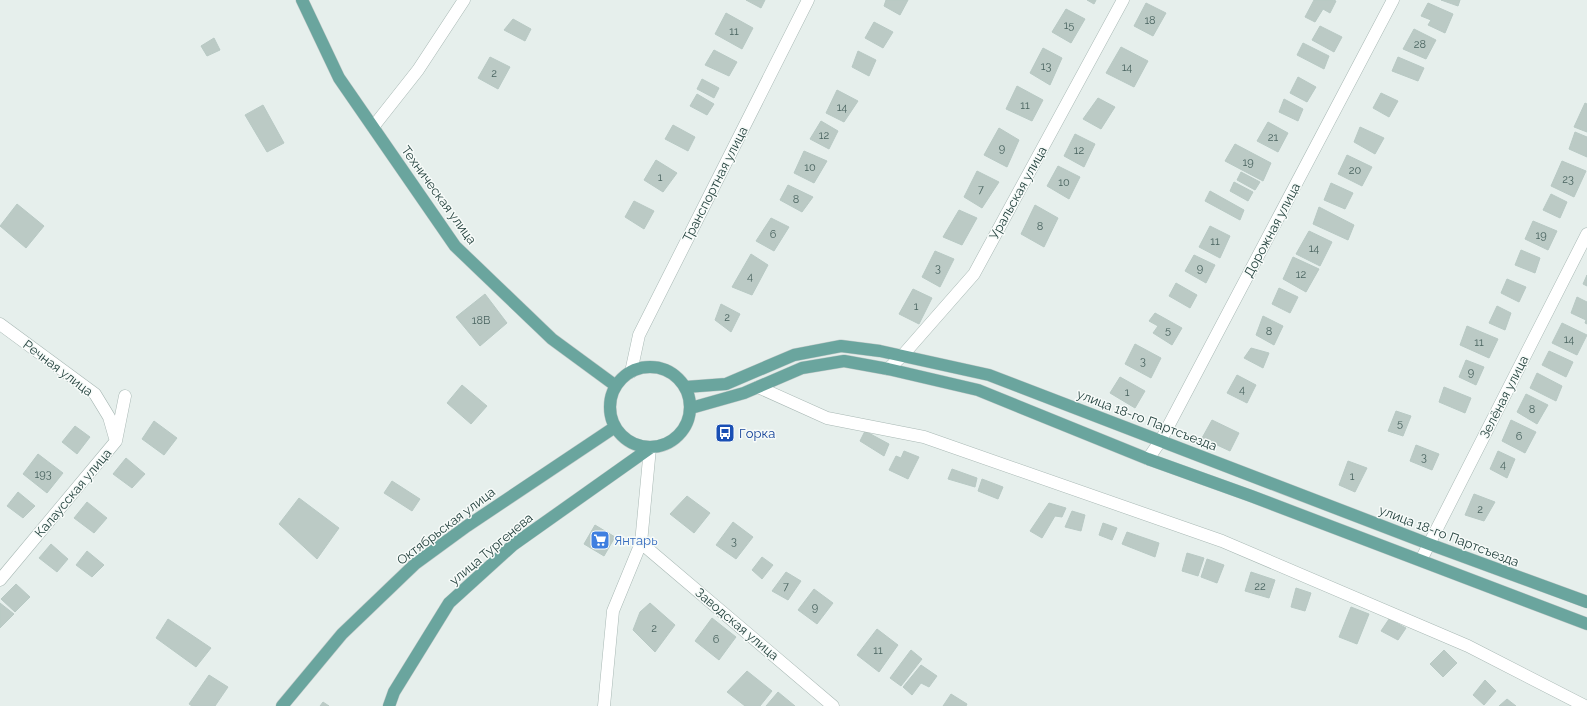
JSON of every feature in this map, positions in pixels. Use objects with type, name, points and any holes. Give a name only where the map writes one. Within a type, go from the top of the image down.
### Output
[{"type":"main road","name":"Техническая улица","points":[[302,0],[339,78],[455,246],[552,339],[616,386]]},
{"type":"main road","name":"улица 18-го Партсъезда","points":[[686,387],[726,384],[794,355],[841,346],[880,351],[989,375],[1429,544],[1587,602]]},
{"type":"main road","points":[[691,408],[744,393],[802,368],[844,361],[888,369],[978,390],[1148,459],[1421,560],[1587,624]]},
{"type":"main road","points":[[643,367],[655,367],[668,370],[686,387],[690,397],[691,408],[689,420],[683,431],[674,440],[662,446],[650,448],[639,446],[630,442],[621,435],[615,427],[611,417],[611,396],[622,378],[631,372],[643,367]]},
{"type":"main road","name":"Октябрьская улица","points":[[282,706],[342,634],[415,564],[467,526],[615,427]]},
{"type":"main road","name":"улица Тургенева","points":[[389,706],[394,692],[449,603],[514,545],[650,448]]},
{"type":"street","points":[[373,127],[418,70],[464,0]]},
{"type":"street","name":"Транспортная улица","points":[[631,372],[639,335],[808,0]]},
{"type":"street","name":"Уральская улица","points":[[888,369],[902,356],[974,274],[1123,0]]},
{"type":"street","name":"Дорожная улица","points":[[1148,459],[1161,440],[1393,0]]},
{"type":"street","name":"Зелёная улица","points":[[1421,560],[1587,234]]},
{"type":"street","name":"Речная улица","points":[[0,324],[95,394],[109,417],[116,441]]},
{"type":"street","points":[[758,387],[827,418],[924,437],[1222,541],[1468,646],[1585,706]]},
{"type":"street","name":"Калаусская улица","points":[[0,580],[116,441],[125,396]]},
{"type":"street","points":[[604,706],[613,611],[641,543],[650,448]]},
{"type":"street","name":"Заводская улица","points":[[641,543],[833,706]]},
{"type":"building","points":[[746,0],[765,0],[761,8]]},
{"type":"building","points":[[886,0],[908,0],[900,15],[884,6]]},
{"type":"building","points":[[1087,0],[1096,0],[1094,4]]},
{"type":"building","points":[[1314,0],[1336,1],[1330,13],[1323,9],[1315,22],[1305,17]]},
{"type":"building","points":[[1441,0],[1460,0],[1458,6]]},
{"type":"building","points":[[1146,3],[1166,13],[1153,36],[1134,26]]},
{"type":"building","points":[[1428,3],[1453,14],[1445,33],[1428,25],[1431,20],[1421,16]]},
{"type":"building","points":[[1066,9],[1085,19],[1071,43],[1052,32]]},
{"type":"building","points":[[726,13],[753,28],[742,49],[715,34]]},
{"type":"building","points":[[513,19],[531,29],[525,41],[504,30]]},
{"type":"building","points":[[874,22],[893,32],[883,48],[865,38]]},
{"type":"building","points":[[1320,26],[1342,37],[1334,52],[1312,40]]},
{"type":"building","points":[[1414,29],[1436,40],[1426,59],[1403,49]]},
{"type":"building","points":[[214,38],[220,50],[207,56],[201,46]]},
{"type":"building","points":[[1303,43],[1329,56],[1324,69],[1297,55]]},
{"type":"building","points":[[1121,47],[1148,61],[1134,87],[1106,73]]},
{"type":"building","points":[[1043,48],[1062,58],[1050,85],[1030,73]]},
{"type":"building","points":[[714,50],[737,62],[729,76],[705,65]]},
{"type":"building","points":[[858,51],[876,60],[869,76],[852,67]]},
{"type":"building","points":[[490,57],[510,67],[498,89],[478,78]]},
{"type":"building","points":[[1398,57],[1424,68],[1418,81],[1392,71]]},
{"type":"building","points":[[1298,77],[1316,87],[1307,102],[1290,93]]},
{"type":"building","points":[[702,79],[719,88],[714,98],[697,89]]},
{"type":"building","points":[[1017,86],[1043,100],[1032,121],[1006,109]]},
{"type":"building","points":[[837,90],[858,101],[844,122],[826,113]]},
{"type":"building","points":[[1381,93],[1398,101],[1389,117],[1373,108]]},
{"type":"building","points":[[697,94],[714,104],[707,115],[690,106]]},
{"type":"building","points":[[1098,98],[1115,107],[1101,129],[1083,119]]},
{"type":"building","points":[[1284,99],[1303,109],[1298,121],[1279,112]]},
{"type":"building","points":[[1585,103],[1587,104],[1587,132],[1574,127]]},
{"type":"building","points":[[263,105],[284,143],[267,152],[245,115]]},
{"type":"building","points":[[821,121],[838,131],[829,149],[810,139]]},
{"type":"building","points":[[1268,122],[1288,133],[1278,152],[1257,141]]},
{"type":"building","points":[[673,125],[695,137],[688,151],[665,139]]},
{"type":"building","points":[[1360,127],[1384,138],[1375,154],[1354,142]]},
{"type":"building","points":[[999,128],[1019,140],[1007,167],[984,155]]},
{"type":"building","points":[[1575,132],[1587,137],[1587,157],[1569,149]]},
{"type":"building","points":[[1075,134],[1095,144],[1084,167],[1064,156]]},
{"type":"building","points":[[1235,144],[1271,163],[1263,181],[1225,161]]},
{"type":"building","points":[[804,151],[827,161],[814,183],[794,173]]},
{"type":"building","points":[[1347,155],[1372,167],[1362,186],[1338,174]]},
{"type":"building","points":[[656,160],[677,173],[663,192],[644,180]]},
{"type":"building","points":[[1562,161],[1586,171],[1574,197],[1551,186]]},
{"type":"building","points":[[1058,166],[1080,177],[1069,199],[1047,186]]},
{"type":"building","points":[[977,171],[999,182],[982,208],[964,197]]},
{"type":"building","points":[[1241,172],[1260,182],[1255,190],[1237,180]]},
{"type":"building","points":[[1234,182],[1253,192],[1248,201],[1230,191]]},
{"type":"building","points":[[1331,183],[1353,193],[1345,209],[1324,200]]},
{"type":"building","points":[[788,185],[813,197],[802,212],[780,200]]},
{"type":"building","points":[[1210,191],[1244,210],[1240,220],[1205,201]]},
{"type":"building","points":[[1551,194],[1567,202],[1560,218],[1543,210]]},
{"type":"building","points":[[634,201],[654,211],[644,229],[625,217]]},
{"type":"building","points":[[17,204],[44,226],[26,248],[0,226]]},
{"type":"building","points":[[1035,205],[1058,218],[1044,247],[1021,234]]},
{"type":"building","points":[[1319,207],[1354,225],[1348,240],[1313,224]]},
{"type":"building","points":[[959,210],[977,218],[962,245],[943,237]]},
{"type":"building","points":[[771,218],[789,227],[774,251],[756,241]]},
{"type":"building","points":[[1533,221],[1557,231],[1548,250],[1525,239]]},
{"type":"building","points":[[1210,226],[1230,236],[1220,258],[1199,247]]},
{"type":"building","points":[[1309,231],[1332,242],[1320,266],[1296,254]]},
{"type":"building","points":[[1521,250],[1540,258],[1535,273],[1515,265]]},
{"type":"building","points":[[935,251],[954,259],[940,287],[922,277]]},
{"type":"building","points":[[751,254],[768,265],[752,295],[732,287]]},
{"type":"building","points":[[1194,255],[1215,265],[1206,283],[1185,271]]},
{"type":"building","points":[[1293,257],[1319,269],[1306,292],[1283,279]]},
{"type":"building","points":[[1587,275],[1587,286],[1583,284]]},
{"type":"building","points":[[1507,279],[1526,287],[1519,302],[1501,293]]},
{"type":"building","points":[[1176,283],[1197,295],[1190,308],[1169,296]]},
{"type":"building","points":[[1279,288],[1298,297],[1290,313],[1272,304]]},
{"type":"building","points":[[913,289],[932,298],[919,324],[899,314]]},
{"type":"building","points":[[485,294],[507,323],[480,346],[456,317]]},
{"type":"building","points":[[1577,297],[1587,302],[1587,324],[1585,323],[1586,320],[1571,313]]},
{"type":"building","points":[[721,304],[740,314],[731,332],[715,320]]},
{"type":"building","points":[[1497,306],[1511,313],[1505,330],[1489,323]]},
{"type":"building","points":[[1155,313],[1182,328],[1172,345],[1153,333],[1158,326],[1149,321]]},
{"type":"building","points":[[1263,316],[1283,326],[1274,345],[1256,335]]},
{"type":"building","points":[[1562,323],[1587,335],[1577,355],[1552,343]]},
{"type":"building","points":[[1467,326],[1498,339],[1489,358],[1460,345]]},
{"type":"building","points":[[1135,344],[1161,358],[1151,378],[1125,364]]},
{"type":"building","points":[[1251,348],[1269,353],[1263,368],[1244,358]]},
{"type":"building","points":[[1549,351],[1573,362],[1566,377],[1542,365]]},
{"type":"building","points":[[1466,360],[1484,367],[1476,385],[1459,377]]},
{"type":"building","points":[[1537,373],[1562,386],[1556,401],[1530,388]]},
{"type":"building","points":[[1237,375],[1256,385],[1247,403],[1227,393]]},
{"type":"building","points":[[1120,377],[1145,391],[1135,408],[1110,393]]},
{"type":"building","points":[[462,385],[487,406],[471,424],[447,403]]},
{"type":"building","points":[[1444,387],[1471,398],[1465,413],[1439,402]]},
{"type":"building","points":[[1526,394],[1548,405],[1537,424],[1517,412]]},
{"type":"building","points":[[1396,411],[1411,416],[1403,436],[1388,431]]},
{"type":"building","points":[[1212,420],[1239,433],[1230,451],[1202,438]]},
{"type":"building","points":[[1511,420],[1536,432],[1525,453],[1502,441]]},
{"type":"building","points":[[154,421],[177,438],[164,455],[142,439]]},
{"type":"building","points":[[75,426],[90,437],[77,454],[62,442]]},
{"type":"building","points":[[865,431],[889,444],[884,456],[860,441]]},
{"type":"building","points":[[1416,445],[1439,454],[1432,470],[1410,461]]},
{"type":"building","points":[[904,451],[919,457],[908,479],[889,470],[896,456],[901,458]]},
{"type":"building","points":[[1498,451],[1515,459],[1507,478],[1490,469]]},
{"type":"building","points":[[38,454],[63,473],[47,493],[23,474]]},
{"type":"building","points":[[126,458],[145,474],[132,488],[113,474]]},
{"type":"building","points":[[1348,461],[1367,468],[1355,492],[1339,485]]},
{"type":"building","points":[[952,469],[977,478],[975,487],[948,479]]},
{"type":"building","points":[[982,479],[1003,487],[998,499],[978,491]]},
{"type":"building","points":[[392,481],[420,499],[412,511],[384,493]]},
{"type":"building","points":[[18,492],[35,506],[23,518],[7,506]]},
{"type":"building","points":[[1474,494],[1495,502],[1484,521],[1465,515]]},
{"type":"building","points":[[687,496],[710,513],[694,533],[670,514]]},
{"type":"building","points":[[299,498],[339,528],[317,559],[279,524]]},
{"type":"building","points":[[87,502],[107,518],[94,533],[74,518]]},
{"type":"building","points":[[1049,503],[1066,508],[1062,517],[1055,516],[1042,538],[1030,531]]},
{"type":"building","points":[[1072,511],[1085,515],[1081,531],[1065,527]]},
{"type":"building","points":[[733,522],[753,537],[736,559],[716,545]]},
{"type":"building","points":[[1103,523],[1117,528],[1112,540],[1099,535]]},
{"type":"building","name":"Янтарь","points":[[595,525],[615,537],[604,556],[584,544]]},
{"type":"building","points":[[1127,532],[1159,543],[1155,557],[1122,544]]},
{"type":"building","points":[[51,544],[68,559],[57,572],[39,558]]},
{"type":"building","points":[[87,551],[104,565],[92,577],[76,565]]},
{"type":"building","points":[[1187,553],[1204,558],[1198,576],[1182,571]]},
{"type":"building","points":[[762,557],[773,565],[762,579],[752,570]]},
{"type":"building","points":[[1207,559],[1224,565],[1217,583],[1201,577]]},
{"type":"building","points":[[786,572],[801,581],[788,600],[772,591]]},
{"type":"building","points":[[1251,572],[1275,580],[1269,598],[1245,591]]},
{"type":"building","points":[[16,584],[30,597],[15,612],[1,599]]},
{"type":"building","points":[[1296,588],[1311,593],[1305,611],[1291,607]]},
{"type":"building","points":[[814,589],[833,603],[817,624],[798,610]]},
{"type":"building","points":[[0,603],[14,614],[0,628]]},
{"type":"building","points":[[650,603],[675,625],[655,652],[633,630],[640,612]]},
{"type":"building","points":[[1351,607],[1369,614],[1357,644],[1339,637]]},
{"type":"building","points":[[712,618],[736,637],[719,660],[695,641]]},
{"type":"building","points":[[168,619],[211,648],[196,667],[156,638]]},
{"type":"building","points":[[1389,619],[1406,628],[1398,640],[1381,631]]},
{"type":"building","points":[[877,629],[898,645],[879,672],[857,655]]},
{"type":"building","points":[[911,650],[922,659],[901,686],[890,678]]},
{"type":"building","points":[[1444,650],[1457,663],[1443,677],[1430,664]]},
{"type":"building","points":[[921,665],[937,676],[929,687],[921,683],[912,695],[903,687]]},
{"type":"building","points":[[747,671],[772,691],[760,706],[745,706],[727,692]]},
{"type":"building","points":[[209,675],[228,687],[215,706],[192,706],[189,704]]},
{"type":"building","points":[[1485,680],[1496,691],[1484,705],[1473,695]]},
{"type":"building","points":[[778,692],[795,706],[766,706]]},
{"type":"building","points":[[951,694],[967,704],[966,706],[943,706]]},
{"type":"building","points":[[1507,699],[1516,706],[1499,706]]},
{"type":"building","points":[[323,702],[329,706],[320,706]]},
{"type":"place","name":"Горка","points":[[725,433]]},
{"type":"place","name":"Янтарь","points":[[600,540]]}]
